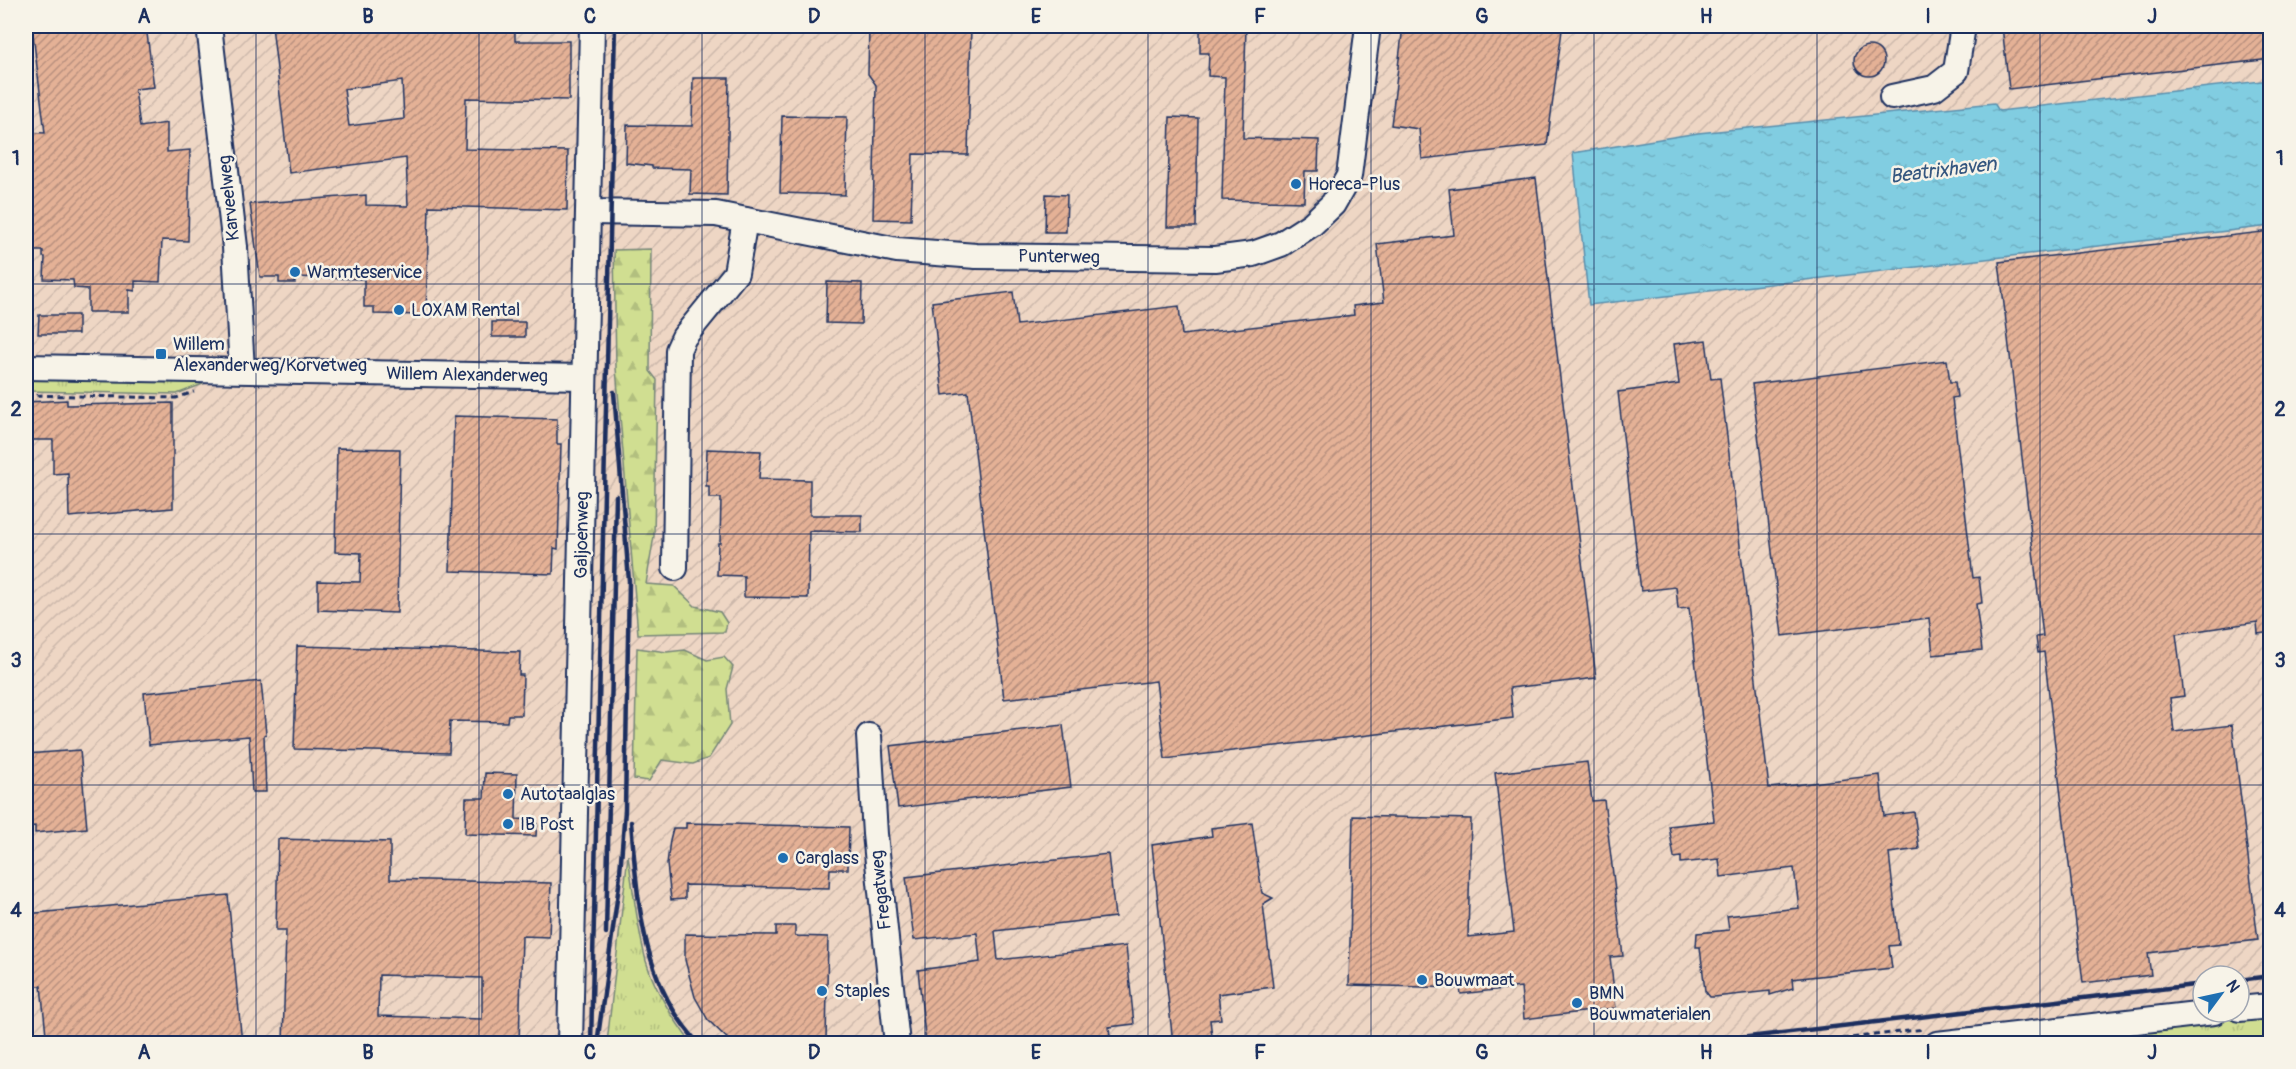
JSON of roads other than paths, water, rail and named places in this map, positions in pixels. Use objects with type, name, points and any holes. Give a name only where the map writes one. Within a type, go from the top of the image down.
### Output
[{"type":"street","name":"Karveelweg","points":[[209,26],[235,247],[242,370]]},
{"type":"street","name":"Galjoenweg","points":[[570,1044],[592,26]]},
{"type":"street","name":"Punterweg","points":[[589,212],[716,214],[897,250],[976,256],[1215,259],[1253,254],[1281,244],[1312,224],[1333,204],[1349,176],[1368,26]]},
{"type":"street","points":[[1892,97],[1934,88],[1956,71],[1963,26]]},
{"type":"street","points":[[675,568],[678,350],[684,337],[736,273],[746,220]]},
{"type":"street","name":"Willem Alexanderweg","points":[[26,367],[584,377]]},
{"type":"street","name":"Fregatweg","points":[[869,736],[875,834],[897,1044]]},
{"type":"street","points":[[2251,1008],[2271,1006]]},
{"type":"street","points":[[1937,1044],[2191,1015]]},
{"type":"water","name":"Beatrixhaven","points":[[2270,80],[2270,226],[1589,305],[1573,153],[1698,133],[1994,103],[1999,111]]},
{"type":"railway","points":[[591,1044],[615,26]]},
{"type":"railway","points":[[597,1044],[619,885],[625,810],[629,581],[614,392]]},
{"type":"railway","points":[[606,933],[616,496]]},
{"type":"railway","points":[[631,822],[640,911],[654,968],[680,1020],[699,1044]]},
{"type":"railway","points":[[2251,978],[2270,976]]},
{"type":"railway","points":[[1688,1044],[2191,985]]},
{"type":"place","name":"Horeca-Plus","points":[[1296,184]]},
{"type":"place","name":"Warmteservice","points":[[295,272]]},
{"type":"place","name":"LOXAM Rental","points":[[399,310]]},
{"type":"place","name":"Willem Alexanderweg/Korvetweg","points":[[161,354]]},
{"type":"place","name":"Autotaalglas","points":[[508,794]]},
{"type":"place","name":"IB Post","points":[[508,824]]},
{"type":"place","name":"Carglass","points":[[783,858]]},
{"type":"place","name":"Bouwmaat","points":[[1422,980]]},
{"type":"place","name":"Staples","points":[[822,991]]},
{"type":"place","name":"BMN Bouwmaterialen","points":[[1577,1003]]}]
